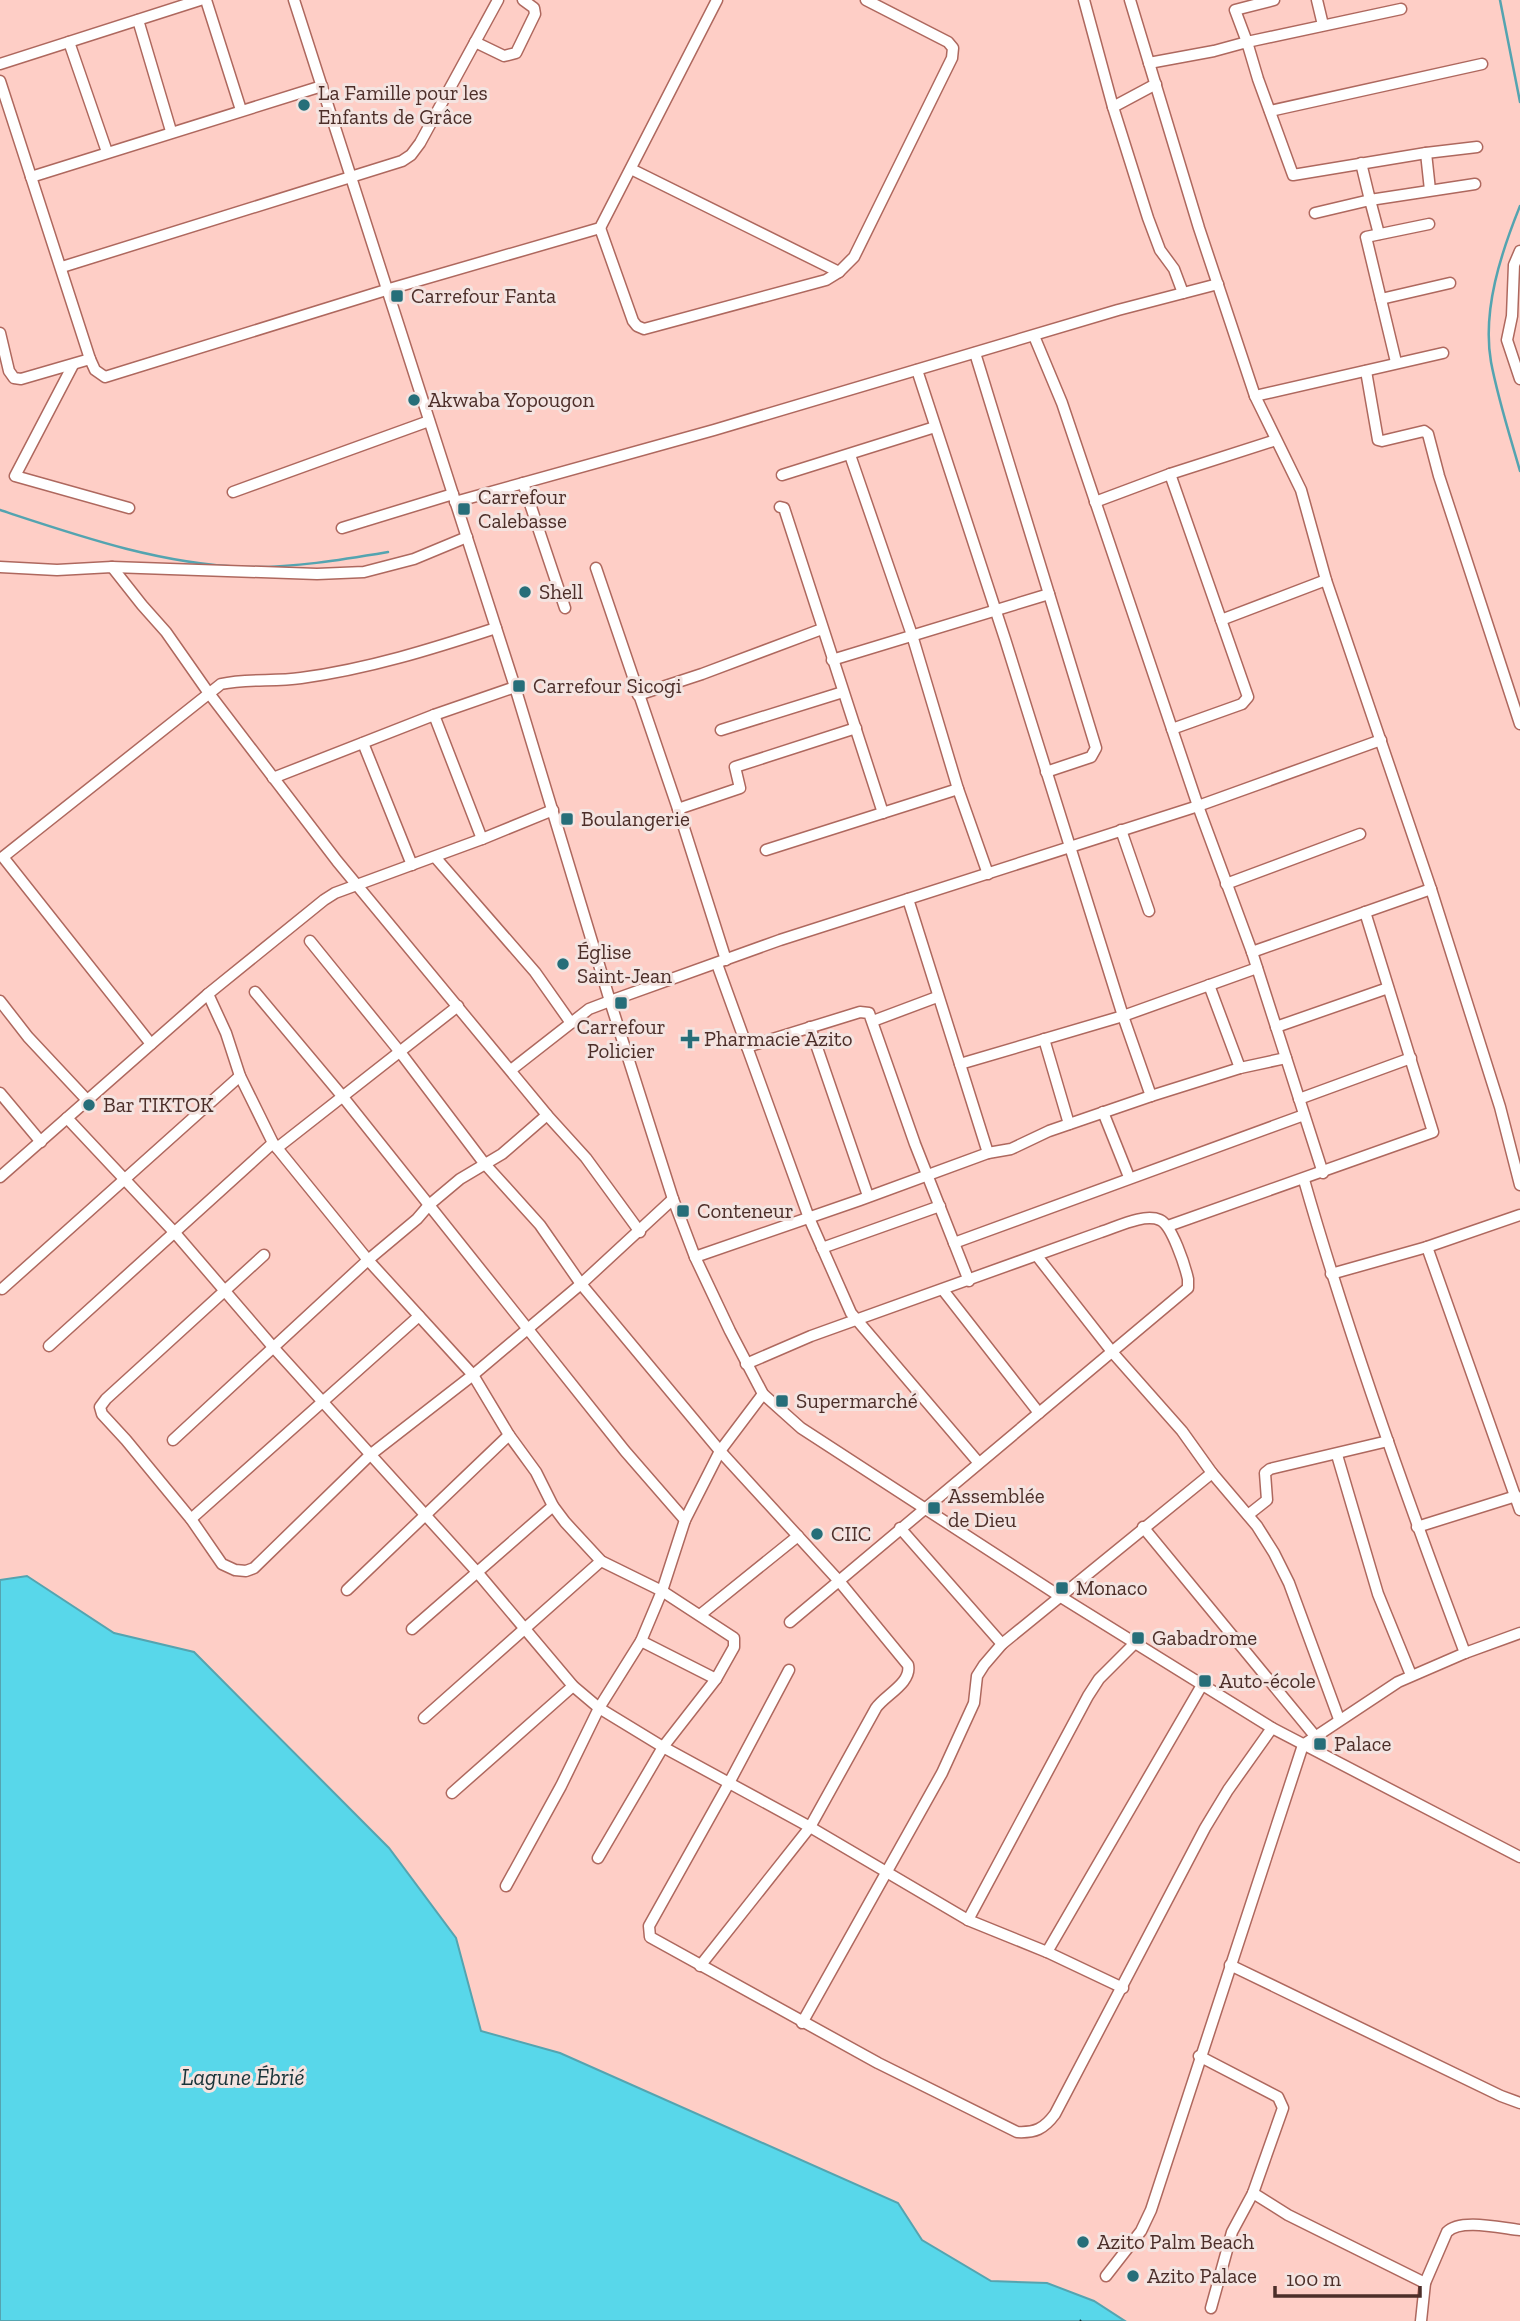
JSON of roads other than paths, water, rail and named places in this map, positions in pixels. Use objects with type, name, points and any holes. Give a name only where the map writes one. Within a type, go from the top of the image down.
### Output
[{"type":"street","points":[[0,64],[200,0]]},
{"type":"street","points":[[206,0],[241,110]]},
{"type":"street","points":[[293,0],[515,687],[673,1199],[695,1257],[763,1394],[802,1428],[1061,1597],[1272,1728],[1520,1857]]},
{"type":"street","points":[[61,267],[401,161],[411,155],[498,0]]},
{"type":"street","points":[[475,42],[504,56],[516,53],[535,14],[534,8],[523,0]]},
{"type":"street","points":[[0,82],[90,359],[95,370],[105,377],[386,290],[600,228],[717,0]]},
{"type":"street","points":[[600,228],[633,321],[645,329],[826,280],[839,272],[854,257],[952,58],[953,48],[948,42],[866,0]]},
{"type":"street","points":[[1084,0],[1113,107],[1152,229],[1160,250],[1174,269],[1184,293]]},
{"type":"street","points":[[1130,0],[1199,228],[1255,397],[1301,490],[1326,580],[1431,889],[1516,1156],[1520,1185]]},
{"type":"street","points":[[1274,0],[1233,5],[1293,175],[1477,147]]},
{"type":"street","points":[[1317,0],[1323,25]]},
{"type":"street","points":[[1149,63],[1401,9]]},
{"type":"street","points":[[138,20],[171,131]]},
{"type":"street","points":[[69,42],[107,152]]},
{"type":"street","points":[[1270,111],[1482,64]]},
{"type":"street","points":[[1113,107],[1156,83]]},
{"type":"street","points":[[31,177],[171,131],[322,86]]},
{"type":"street","points":[[1426,153],[1430,190]]},
{"type":"street","points":[[1361,163],[1379,234]]},
{"type":"street","points":[[631,169],[839,272]]},
{"type":"street","points":[[1315,214],[1370,200],[1475,184]]},
{"type":"street","points":[[1396,362],[1366,237],[1429,224]]},
{"type":"street","points":[[1520,251],[1514,265],[1516,315],[1507,340],[1520,380]]},
{"type":"street","points":[[1381,299],[1450,283]]},
{"type":"street","points":[[342,528],[523,483],[1118,310],[1218,284]]},
{"type":"street","points":[[0,333],[9,371],[14,378],[22,379],[90,359]]},
{"type":"street","points":[[1034,336],[1062,403],[1198,806],[1252,953],[1323,1172]]},
{"type":"street","points":[[975,353],[1096,748],[1091,757],[1046,772]]},
{"type":"street","points":[[1255,397],[1443,353]]},
{"type":"street","points":[[73,365],[15,476],[129,508]]},
{"type":"street","points":[[917,370],[1123,1016],[1151,1096]]},
{"type":"street","points":[[1366,370],[1378,440],[1424,431],[1428,434],[1442,486],[1520,724]]},
{"type":"street","points":[[233,492],[429,421]]},
{"type":"street","points":[[782,475],[935,427]]},
{"type":"street","points":[[1095,502],[1170,474],[1276,440]]},
{"type":"street","points":[[850,454],[912,635],[958,789],[988,874]]},
{"type":"street","points":[[1170,474],[1248,697],[1242,704],[1172,729]]},
{"type":"street","points":[[523,483],[565,608]]},
{"type":"street","points":[[780,507],[784,509],[883,813]]},
{"type":"street","points":[[0,567],[57,570],[112,567],[317,574],[364,572],[414,559],[467,537]]},
{"type":"street","points":[[112,567],[166,632],[273,778],[358,886],[547,1115],[586,1158],[640,1232]]},
{"type":"street","points":[[596,568],[678,809],[747,1046],[809,1218],[851,1313],[978,1462]]},
{"type":"street","points":[[1221,620],[1326,580]]},
{"type":"street","points":[[832,660],[1049,594]]},
{"type":"street","points":[[151,1044],[1,857],[221,684],[239,680],[267,682],[302,678],[411,656],[496,628]]},
{"type":"street","points":[[638,695],[822,629]]},
{"type":"street","points":[[273,778],[434,715],[515,687]]},
{"type":"street","points":[[721,730],[843,692]]},
{"type":"street","points":[[434,715],[482,839]]},
{"type":"street","points":[[678,809],[740,788],[735,767],[856,729]]},
{"type":"street","points":[[511,1070],[589,1009],[610,1001],[780,940],[1198,806],[1381,740]]},
{"type":"street","points":[[363,743],[412,865]]},
{"type":"street","points":[[766,850],[958,789]]},
{"type":"street","points":[[0,1177],[208,994],[324,900],[553,810]]},
{"type":"street","points":[[1121,831],[1149,911]]},
{"type":"street","points":[[1226,884],[1360,834]]},
{"type":"street","points":[[435,857],[536,972],[571,1023]]},
{"type":"street","points":[[1252,953],[1431,889]]},
{"type":"street","points":[[908,900],[988,1153]]},
{"type":"street","points":[[1168,1226],[1304,1180],[1433,1132],[1365,912]]},
{"type":"street","points":[[310,941],[400,1052],[484,1163],[540,1225],[581,1284],[720,1451],[839,1581],[908,1665],[909,1671],[904,1682],[876,1708],[810,1826],[700,1966]]},
{"type":"street","points":[[960,1065],[1123,1016],[1257,968]]},
{"type":"street","points":[[1209,985],[1240,1068]]},
{"type":"street","points":[[1276,1027],[1388,988]]},
{"type":"street","points":[[255,992],[343,1097],[625,1451],[685,1520]]},
{"type":"street","points":[[208,994],[226,1033],[240,1076],[275,1146],[368,1260],[473,1375],[509,1435],[536,1472],[553,1506],[579,1539],[601,1562],[662,1591],[734,1637],[736,1641],[716,1679],[663,1747],[598,1858]]},
{"type":"street","points":[[873,1021],[937,997]]},
{"type":"street","points":[[0,1001],[28,1037],[87,1100]]},
{"type":"street","points":[[49,1346],[275,1146],[343,1097],[458,1006]]},
{"type":"street","points":[[747,1046],[860,1012],[869,1013],[915,1144],[969,1281]]},
{"type":"street","points":[[810,1027],[868,1196]]},
{"type":"street","points":[[1044,1039],[1069,1124]]},
{"type":"street","points":[[695,1257],[988,1153],[1011,1149],[1103,1112],[1240,1068],[1286,1058]]},
{"type":"street","points":[[1299,1099],[1411,1059]]},
{"type":"street","points":[[2,1289],[240,1076]]},
{"type":"street","points":[[0,1093],[40,1142]]},
{"type":"street","points":[[1103,1112],[1129,1177]]},
{"type":"street","points":[[173,1440],[368,1260],[417,1219],[429,1205],[484,1163],[502,1154],[547,1115]]},
{"type":"street","points":[[954,1242],[1304,1115]]},
{"type":"street","points":[[68,1118],[175,1233],[273,1347],[477,1572],[573,1686],[599,1708],[663,1747],[810,1826],[968,1920],[1046,1952],[1123,1989]]},
{"type":"street","points":[[1304,1180],[1331,1274],[1417,1527],[1465,1653]]},
{"type":"street","points":[[264,1255],[100,1407],[102,1414],[191,1519],[222,1564],[235,1570],[246,1571],[254,1568],[370,1455],[473,1375],[581,1284],[673,1199]]},
{"type":"street","points":[[822,1248],[940,1206]]},
{"type":"street","points":[[1331,1274],[1427,1247],[1520,1215]]},
{"type":"street","points":[[746,1364],[811,1336],[1133,1222],[1161,1220],[1168,1226],[1186,1269],[1188,1289],[790,1622]]},
{"type":"street","points":[[1427,1247],[1520,1510]]},
{"type":"street","points":[[1037,1256],[1113,1353],[1182,1431],[1212,1473],[1248,1515],[1274,1553],[1289,1583],[1339,1719]]},
{"type":"street","points":[[943,1290],[1039,1413]]},
{"type":"street","points":[[191,1519],[419,1316]]},
{"type":"street","points":[[506,1886],[561,1786],[599,1708],[641,1641],[662,1591],[685,1520],[720,1451],[763,1394]]},
{"type":"street","points":[[347,1590],[509,1435]]},
{"type":"street","points":[[1248,1515],[1267,1500],[1265,1473],[1270,1469],[1388,1441]]},
{"type":"street","points":[[1337,1455],[1367,1561],[1411,1675]]},
{"type":"street","points":[[802,2023],[942,1773],[968,1719],[974,1703],[977,1676],[984,1665],[1002,1644],[1212,1473]]},
{"type":"street","points":[[1417,1527],[1516,1496]]},
{"type":"street","points":[[412,1629],[553,1506]]},
{"type":"street","points":[[1143,1527],[1315,1737]]},
{"type":"street","points":[[900,1528],[1002,1644]]},
{"type":"street","points":[[700,1615],[798,1536]]},
{"type":"street","points":[[424,1718],[601,1562]]},
{"type":"street","points":[[1106,2276],[1141,2231],[1151,2210],[1199,2056],[1303,1745],[1339,1719],[1411,1675],[1520,1633]]},
{"type":"street","points":[[641,1641],[716,1679]]},
{"type":"street","points":[[968,1920],[1088,1696],[1099,1679],[1136,1642]]},
{"type":"street","points":[[789,1670],[649,1926],[650,1937],[802,2023],[1017,2132],[1031,2133],[1045,2127],[1055,2114],[1123,1989],[1205,1828],[1272,1728]]},
{"type":"street","points":[[1046,1952],[1202,1685]]},
{"type":"street","points":[[452,1793],[573,1686]]},
{"type":"street","points":[[1230,1965],[1520,2103]]},
{"type":"street","points":[[1199,2056],[1278,2097],[1283,2108],[1253,2193],[1232,2232],[1211,2308]]},
{"type":"street","points":[[1253,2193],[1288,2215],[1425,2283]]},
{"type":"street","points":[[1421,2321],[1425,2283],[1447,2232],[1453,2225],[1520,2230]]},
{"type":"water","name":"Lagune Ébrié","points":[[27,1576],[114,1633],[194,1652],[389,1848],[456,1938],[481,2031],[560,2053],[898,2203],[922,2240],[991,2281],[1047,2283],[1094,2301],[1125,2321],[0,2321],[0,1580]]},
{"type":"waterway","points":[[1500,0],[1520,102]]},
{"type":"waterway","points":[[1520,206],[1500,262],[1489,322],[1491,362],[1520,471]]},
{"type":"waterway","points":[[0,510],[120,547],[213,565],[280,566],[388,552]]},
{"type":"place","name":"La Famille pour les Enfants de Grâce","points":[[304,105]]},
{"type":"place","name":"Carrefour Fanta","points":[[397,296]]},
{"type":"place","name":"Akwaba Yopougon","points":[[414,400]]},
{"type":"place","name":"Carrefour Calebasse","points":[[464,509]]},
{"type":"place","name":"Shell","points":[[525,592]]},
{"type":"place","name":"Carrefour Sicogi","points":[[519,686]]},
{"type":"place","name":"Boulangerie","points":[[567,819]]},
{"type":"place","name":"Église Saint-Jean","points":[[563,964]]},
{"type":"place","name":"Carrefour Policier","points":[[621,1003]]},
{"type":"place","name":"Pharmacie Azito","points":[[690,1039]]},
{"type":"place","name":"Bar TIKTOK","points":[[89,1105]]},
{"type":"place","name":"Conteneur","points":[[683,1211]]},
{"type":"place","name":"Supermarché","points":[[782,1401]]},
{"type":"place","name":"Assemblée de Dieu","points":[[934,1508]]},
{"type":"place","name":"CIIC","points":[[817,1534]]},
{"type":"place","name":"Monaco","points":[[1062,1588]]},
{"type":"place","name":"Gabadrome","points":[[1138,1638]]},
{"type":"place","name":"Auto-école","points":[[1205,1681]]},
{"type":"place","name":"Palace","points":[[1320,1744]]},
{"type":"place","name":"Azito Palm Beach","points":[[1083,2242]]},
{"type":"place","name":"Azito Palace","points":[[1133,2276]]}]
